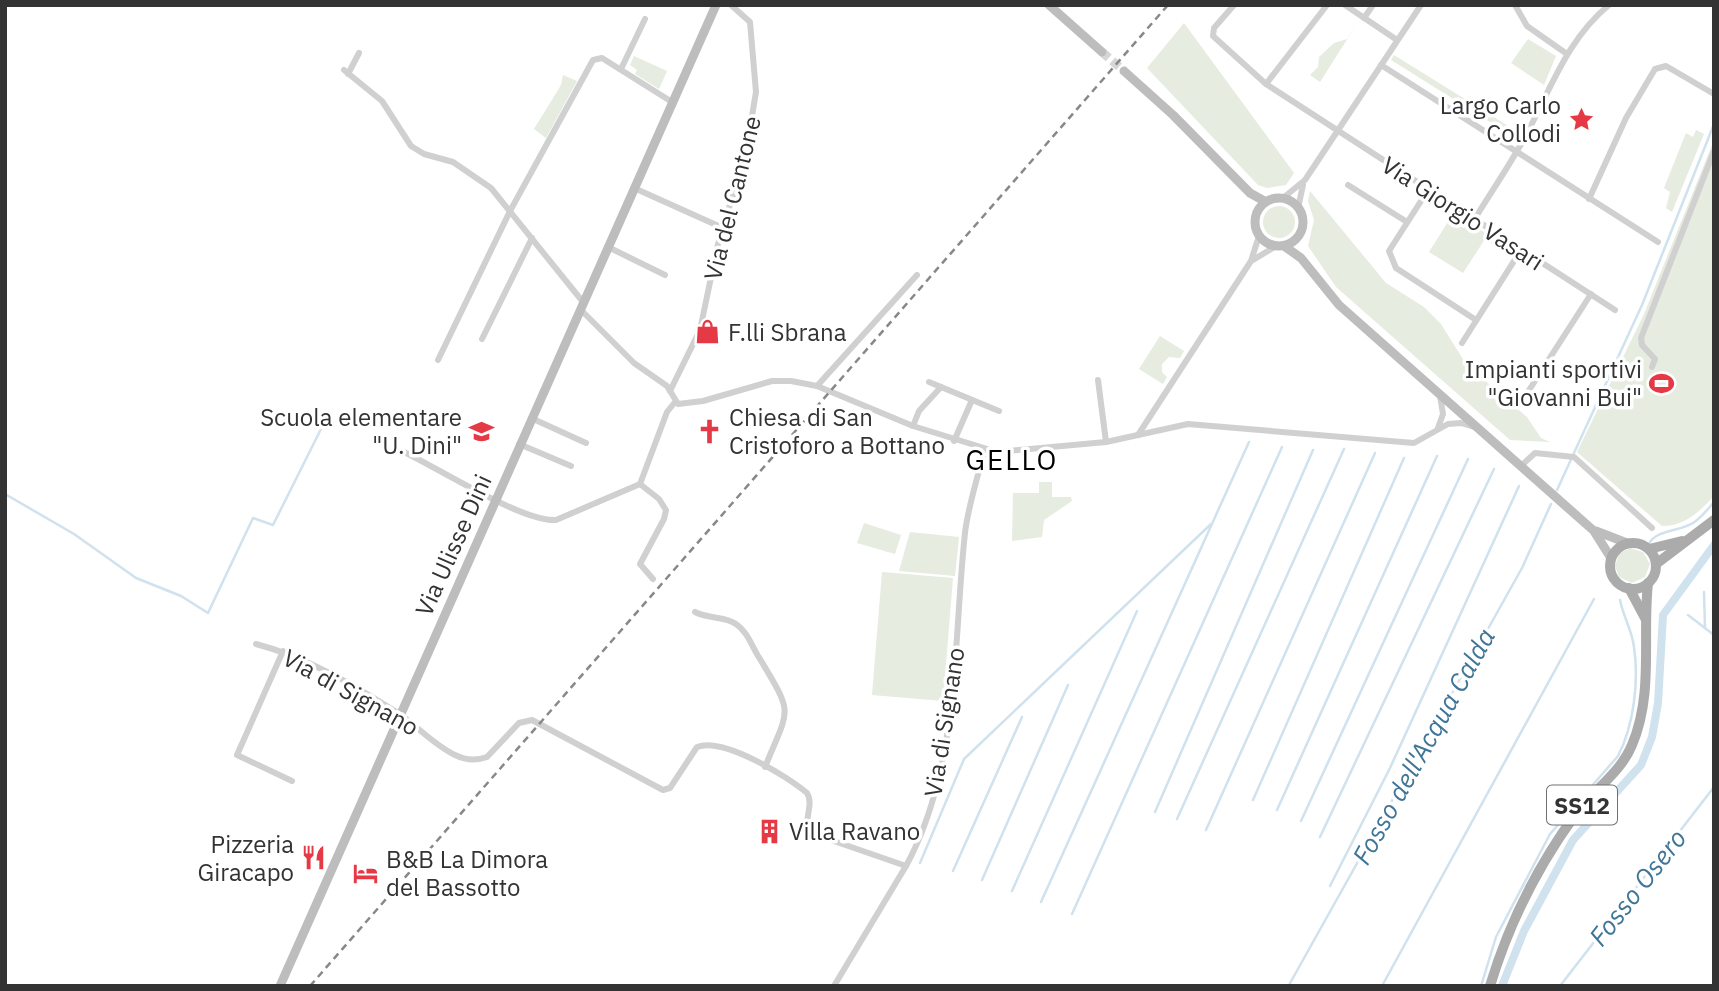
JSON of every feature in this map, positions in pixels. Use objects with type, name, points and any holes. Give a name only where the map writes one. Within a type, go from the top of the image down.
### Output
[{"type":"main road","points":[[1647,622],[1648,583],[1656,564],[1714,520]]},
{"type":"main road","points":[[1649,550],[1686,540]]},
{"type":"main road","points":[[1647,622],[1629,588],[1612,577],[1611,558],[1617,549],[1628,543],[1639,544],[1649,550],[1656,564]]},
{"type":"main road","points":[[1629,588],[1648,583]]},
{"type":"main road","name":"SS12","points":[[1490,986],[1506,940],[1528,892],[1574,816],[1620,765],[1633,744],[1645,691],[1647,622]]},
{"type":"street","name":"Via Ulisse Dini","points":[[279,985],[716,5]]},
{"type":"street","name":"Via del Cantone","points":[[670,391],[700,330],[723,228],[747,152],[756,92],[750,22],[731,5]]},
{"type":"street","points":[[1049,5],[1101,52]]},
{"type":"street","name":"Via Giorgio Vasari","points":[[1234,5],[1214,28],[1213,36],[1266,84],[1615,310]]},
{"type":"street","points":[[1266,84],[1327,5]]},
{"type":"street","points":[[1345,5],[1397,40]]},
{"type":"street","points":[[1364,18],[1373,5]]},
{"type":"street","points":[[1301,258],[1298,236],[1303,222],[1298,208],[1305,180],[1420,5]]},
{"type":"street","points":[[1515,5],[1522,20],[1534,33],[1567,54]]},
{"type":"street","points":[[1474,220],[1516,152],[1567,54],[1591,22],[1609,5]]},
{"type":"street","points":[[621,69],[645,19]]},
{"type":"street","points":[[359,53],[346,72],[383,101],[411,146],[424,154],[453,162],[482,179],[532,238],[581,306],[634,363],[670,391],[675,402]]},
{"type":"street","points":[[438,360],[510,211],[593,60],[602,58],[672,102]]},
{"type":"street","points":[[1381,65],[1658,242]]},
{"type":"street","points":[[1589,199],[1626,118],[1655,69],[1667,66],[1714,94]]},
{"type":"street","points":[[1124,71],[1173,115],[1250,193],[1266,201],[1283,198],[1305,180]]},
{"type":"street","points":[[1652,367],[1655,359],[1642,345],[1642,338],[1714,151]]},
{"type":"street","points":[[1348,185],[1407,222]]},
{"type":"street","points":[[634,188],[723,228]]},
{"type":"street","points":[[1428,190],[1389,251],[1396,268],[1476,320]]},
{"type":"street","points":[[1138,435],[1251,261],[1259,236],[1255,224],[1257,212],[1250,193]]},
{"type":"street","points":[[1283,198],[1298,208]]},
{"type":"street","points":[[1257,212],[1266,201]]},
{"type":"street","points":[[1259,236],[1301,258],[1339,305],[1594,531],[1611,558]]},
{"type":"street","points":[[1251,261],[1298,236]]},
{"type":"street","points":[[482,339],[532,238]]},
{"type":"street","points":[[608,247],[665,275]]},
{"type":"street","points":[[1462,343],[1521,250]]},
{"type":"street","points":[[817,386],[917,275]]},
{"type":"street","points":[[1526,395],[1591,294]]},
{"type":"street","points":[[404,452],[495,498],[544,519],[556,520],[640,484],[645,477],[667,412],[675,402],[703,401],[772,381],[785,380],[817,386],[913,426],[984,450],[1019,452],[1106,442],[1188,424],[1414,443],[1430,436],[1438,428],[1443,414],[1440,395]]},
{"type":"street","points":[[1098,380],[1106,442]]},
{"type":"street","points":[[929,382],[999,411]]},
{"type":"street","points":[[913,426],[919,411],[941,387]]},
{"type":"street","points":[[954,441],[972,400]]},
{"type":"street","points":[[531,418],[586,443]]},
{"type":"street","points":[[1438,428],[1454,423],[1478,428]]},
{"type":"street","points":[[519,444],[571,466]]},
{"type":"street","name":"Via di Signano","points":[[256,645],[283,651],[398,714],[450,752],[470,759],[483,758],[497,749],[522,720],[537,721],[663,790],[670,788],[697,747],[722,746],[765,767],[810,796],[808,832],[906,866],[926,823],[943,748],[965,533],[984,450]]},
{"type":"street","points":[[1521,466],[1535,453],[1571,456],[1652,528]]},
{"type":"street","points":[[640,484],[659,499],[666,510],[664,519],[640,564],[653,579]]},
{"type":"street","points":[[1594,531],[1628,543]]},
{"type":"street","points":[[695,612],[710,619],[728,620],[745,632],[784,698],[786,715],[765,767]]},
{"type":"street","points":[[283,651],[237,755],[292,781]]},
{"type":"street","points":[[834,986],[906,866]]},
{"type":"shaded area","points":[[1360,19],[1320,82],[1310,75],[1318,67],[1319,57],[1334,43],[1347,39]]},
{"type":"shaded area","points":[[1184,23],[1294,173],[1286,185],[1267,188],[1258,185],[1147,68]]},
{"type":"shaded area","points":[[1528,39],[1556,56],[1544,85],[1511,63]]},
{"type":"shaded area","points":[[1394,55],[1521,134],[1512,143],[1504,138],[1506,132],[1391,60]]},
{"type":"shaded area","points":[[634,56],[667,71],[659,89],[635,74],[637,70],[630,65]]},
{"type":"shaded area","points":[[563,75],[577,81],[546,138],[534,129],[561,85]]},
{"type":"shaded area","points":[[1696,130],[1704,134],[1672,212],[1666,208],[1670,192],[1664,188],[1686,133],[1693,137]]},
{"type":"shaded area","name":"Impianti sportivi \"Giovanni Bui\"","points":[[1714,140],[1714,496],[1685,521],[1662,526],[1577,452],[1644,314]]},
{"type":"shaded area","points":[[1310,191],[1386,283],[1424,307],[1441,324],[1466,364],[1527,417],[1541,438],[1550,442],[1510,440],[1336,287],[1308,246],[1314,220],[1308,201]]},
{"type":"shaded area","points":[[1432,199],[1509,248],[1510,255],[1485,239],[1463,273],[1429,252],[1451,217],[1426,201]]},
{"type":"shaded area","points":[[1279,206],[1291,210],[1295,222],[1291,234],[1279,238],[1267,234],[1263,222],[1267,210]]},
{"type":"shaded area","points":[[1160,336],[1184,351],[1180,358],[1169,357],[1162,364],[1162,372],[1167,377],[1163,384],[1139,369]]},
{"type":"shaded area","points":[[1039,482],[1052,482],[1052,497],[1071,497],[1072,501],[1044,520],[1042,537],[1012,541],[1013,493],[1039,493]]},
{"type":"shaded area","points":[[864,523],[901,535],[895,554],[857,543]]},
{"type":"shaded area","points":[[910,532],[959,537],[955,576],[899,571]]},
{"type":"shaded area","points":[[1630,548],[1643,552],[1650,564],[1645,577],[1632,583],[1619,577],[1615,566],[1619,554]]},
{"type":"shaded area","points":[[882,572],[953,578],[943,701],[872,695]]},
{"type":"waterway","name":"Fosso dell'Acqua Calda","points":[[1557,490],[1642,305],[1714,124]]},
{"type":"waterway","points":[[5,494],[74,534],[136,578],[181,596],[208,613],[253,518],[273,525],[326,419]]},
{"type":"waterway","points":[[1041,902],[1249,442]]},
{"type":"waterway","points":[[1072,914],[1282,447]]},
{"type":"waterway","points":[[1177,819],[1344,449]]},
{"type":"waterway","points":[[1155,812],[1313,450]]},
{"type":"waterway","points":[[1206,830],[1375,453]]},
{"type":"waterway","points":[[1277,810],[1437,456]]},
{"type":"waterway","points":[[1253,800],[1404,458]]},
{"type":"waterway","points":[[1301,821],[1468,459]]},
{"type":"waterway","points":[[1320,837],[1494,469]]},
{"type":"waterway","points":[[1330,886],[1390,768],[1519,486]]},
{"type":"waterway","points":[[1650,542],[1658,535],[1693,523],[1714,502]]},
{"type":"waterway","name":"Fosso dell'Acqua Calda","points":[[1289,985],[1522,568],[1551,504]]},
{"type":"waterway","points":[[920,863],[964,759],[1211,524]]},
{"type":"waterway","points":[[1502,986],[1524,931],[1573,840],[1641,765],[1652,737],[1658,703],[1663,615],[1714,545]]},
{"type":"waterway","points":[[1704,592],[1705,628]]},
{"type":"waterway","points":[[1382,986],[1594,599]]},
{"type":"waterway","points":[[1481,986],[1496,937],[1550,834],[1618,756],[1628,731],[1636,674],[1633,641],[1620,600]]},
{"type":"waterway","points":[[1012,891],[1137,611]]},
{"type":"waterway","points":[[1688,615],[1714,635]]},
{"type":"waterway","points":[[982,880],[1068,685]]},
{"type":"waterway","points":[[953,871],[1022,717]]},
{"type":"waterway","name":"Fosso Osero","points":[[1560,986],[1714,787]]},
{"type":"tunnel","points":[[1102,52],[1124,71]]},
{"type":"railway","points":[[310,986],[1168,5]]},
{"type":"place","name":"Largo Carlo Collodi","points":[[1581,119]]},
{"type":"place","name":"F.lli Sbrana","points":[[708,332]]},
{"type":"place","name":"Impianti sportivi \"Giovanni Bui\"","points":[[1662,383]]},
{"type":"place","name":"Scuola elementare \"U. Dini\"","points":[[482,431]]},
{"type":"place","name":"Chiesa di San Cristoforo a Bottano","points":[[709,431]]},
{"type":"place","name":"Villa Ravano","points":[[769,831]]},
{"type":"place","name":"Pizzeria Giracapo","points":[[314,858]]},
{"type":"place","name":"B&B La Dimora del Bassotto","points":[[366,873]]},
{"type":"district","name":"GELLO","points":[[1012,459]]}]
